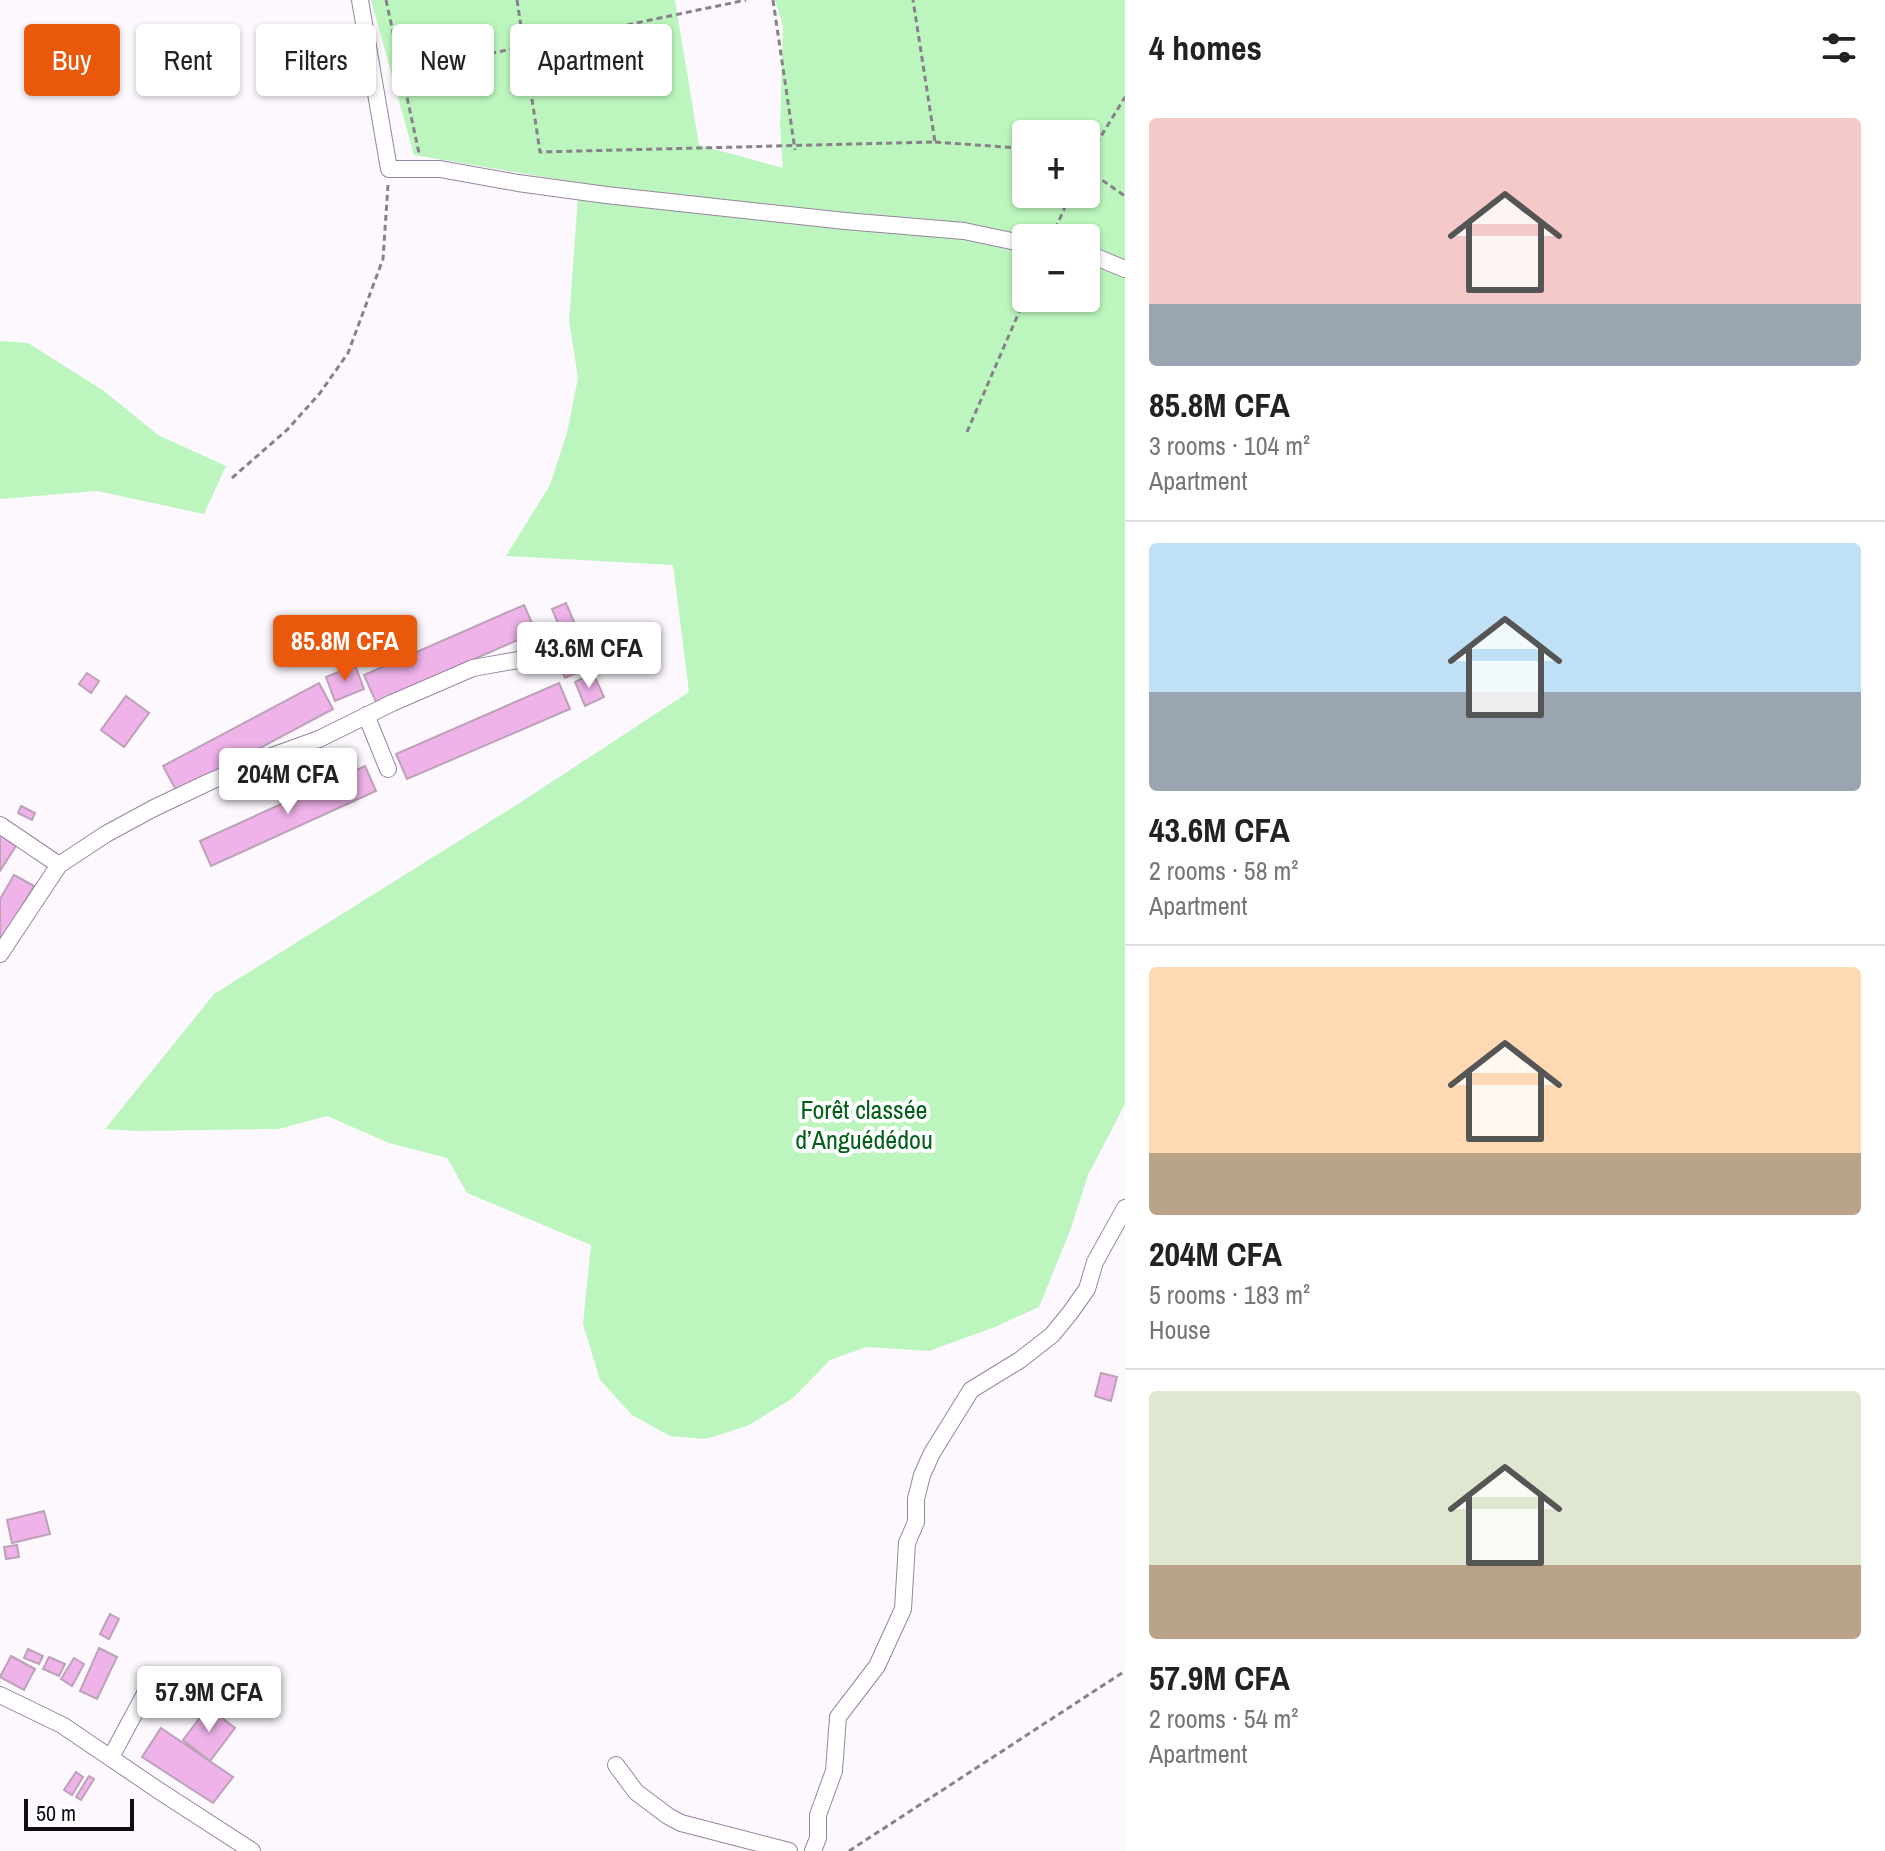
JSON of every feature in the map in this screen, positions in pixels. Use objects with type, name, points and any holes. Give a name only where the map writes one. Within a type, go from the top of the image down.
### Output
[{"type":"street","points":[[360,0],[389,169],[440,169],[606,195],[964,231],[1012,241]]},
{"type":"street","points":[[1100,260],[1125,269]]},
{"type":"street","points":[[0,954],[59,865],[106,834],[154,808],[258,761],[319,739],[473,668],[546,655]]},
{"type":"street","points":[[366,715],[388,769]]},
{"type":"street","points":[[0,825],[59,865]]},
{"type":"street","points":[[813,1851],[818,1838],[818,1815],[834,1771],[838,1717],[877,1666],[903,1609],[907,1543],[916,1522],[916,1499],[922,1475],[932,1453],[971,1390],[1020,1360],[1052,1335],[1070,1313],[1087,1289],[1095,1262],[1125,1208]]},
{"type":"street","points":[[111,1757],[154,1677]]},
{"type":"street","points":[[0,1695],[62,1725],[252,1851]]},
{"type":"street","points":[[616,1765],[636,1792],[681,1823],[789,1851]]},
{"type":"path","points":[[386,0],[392,27]]},
{"type":"path","points":[[517,0],[521,24]]},
{"type":"path","points":[[630,24],[746,0]]},
{"type":"path","points":[[773,0],[795,148]]},
{"type":"path","points":[[913,0],[935,142]]},
{"type":"path","points":[[407,96],[422,169]]},
{"type":"path","points":[[532,96],[540,152],[795,148],[935,142],[1012,148]]},
{"type":"path","points":[[1100,138],[1125,97]]},
{"type":"path","points":[[232,478],[288,429],[320,393],[348,353],[383,259],[389,169]]},
{"type":"path","points":[[1100,179],[1125,196]]},
{"type":"path","points":[[967,432],[1019,312]]},
{"type":"path","points":[[849,1851],[1125,1671]]},
{"type":"green space","name":"Forêt classée d’Anguédédou","points":[[371,0],[675,0],[699,145],[783,168],[780,125],[783,26],[775,0],[1125,0],[1125,1104],[1088,1175],[1070,1231],[1039,1307],[929,1351],[867,1347],[830,1360],[793,1398],[747,1426],[706,1439],[670,1436],[632,1415],[600,1380],[583,1324],[591,1245],[467,1193],[447,1158],[389,1143],[327,1116],[279,1129],[105,1129],[214,994],[515,806],[689,692],[673,565],[506,556],[550,485],[567,433],[578,378],[569,320],[579,183],[414,155],[398,96],[494,96],[494,24],[392,24],[392,76]]},
{"type":"green space","points":[[0,341],[28,343],[104,391],[158,435],[226,466],[204,514],[97,491],[0,499]]},
{"type":"building","points":[[566,603],[579,634],[565,640],[552,609]]},
{"type":"building","points":[[524,605],[536,632],[376,702],[364,675]]},
{"type":"building","points":[[582,646],[591,667],[565,678],[556,657]]},
{"type":"building","points":[[355,665],[364,689],[335,701],[326,677]]},
{"type":"building","points":[[87,673],[99,681],[91,693],[79,684]]},
{"type":"building","points":[[593,673],[604,697],[585,706],[575,682]]},
{"type":"building","points":[[319,683],[333,709],[177,792],[163,766]]},
{"type":"building","points":[[559,683],[570,709],[407,779],[396,754]]},
{"type":"building","points":[[126,696],[149,713],[124,747],[101,730]]},
{"type":"building","points":[[365,766],[376,791],[211,866],[200,841]]},
{"type":"building","points":[[21,806],[35,813],[32,820],[18,813]]},
{"type":"building","points":[[0,835],[16,846],[0,871]]},
{"type":"building","points":[[14,875],[34,886],[0,943],[0,899]]},
{"type":"building","points":[[1101,1373],[1117,1377],[1111,1401],[1095,1396]]},
{"type":"building","points":[[44,1511],[50,1534],[12,1543],[7,1520]]},
{"type":"building","points":[[17,1545],[19,1557],[6,1559],[4,1547]]},
{"type":"building","points":[[110,1614],[119,1619],[109,1639],[100,1634]]},
{"type":"building","points":[[99,1648],[117,1657],[97,1699],[80,1691]]},
{"type":"building","points":[[28,1649],[43,1656],[39,1664],[24,1658]]},
{"type":"building","points":[[11,1656],[35,1669],[24,1690],[0,1677]]},
{"type":"building","points":[[49,1657],[65,1664],[59,1676],[43,1669]]},
{"type":"building","points":[[74,1658],[84,1664],[72,1686],[61,1679]]},
{"type":"building","points":[[208,1707],[235,1728],[210,1761],[183,1740]]},
{"type":"building","points":[[161,1728],[233,1777],[213,1803],[142,1757]]},
{"type":"building","points":[[76,1772],[83,1777],[72,1795],[64,1790]]},
{"type":"building","points":[[89,1776],[94,1779],[81,1800],[76,1797]]}]
